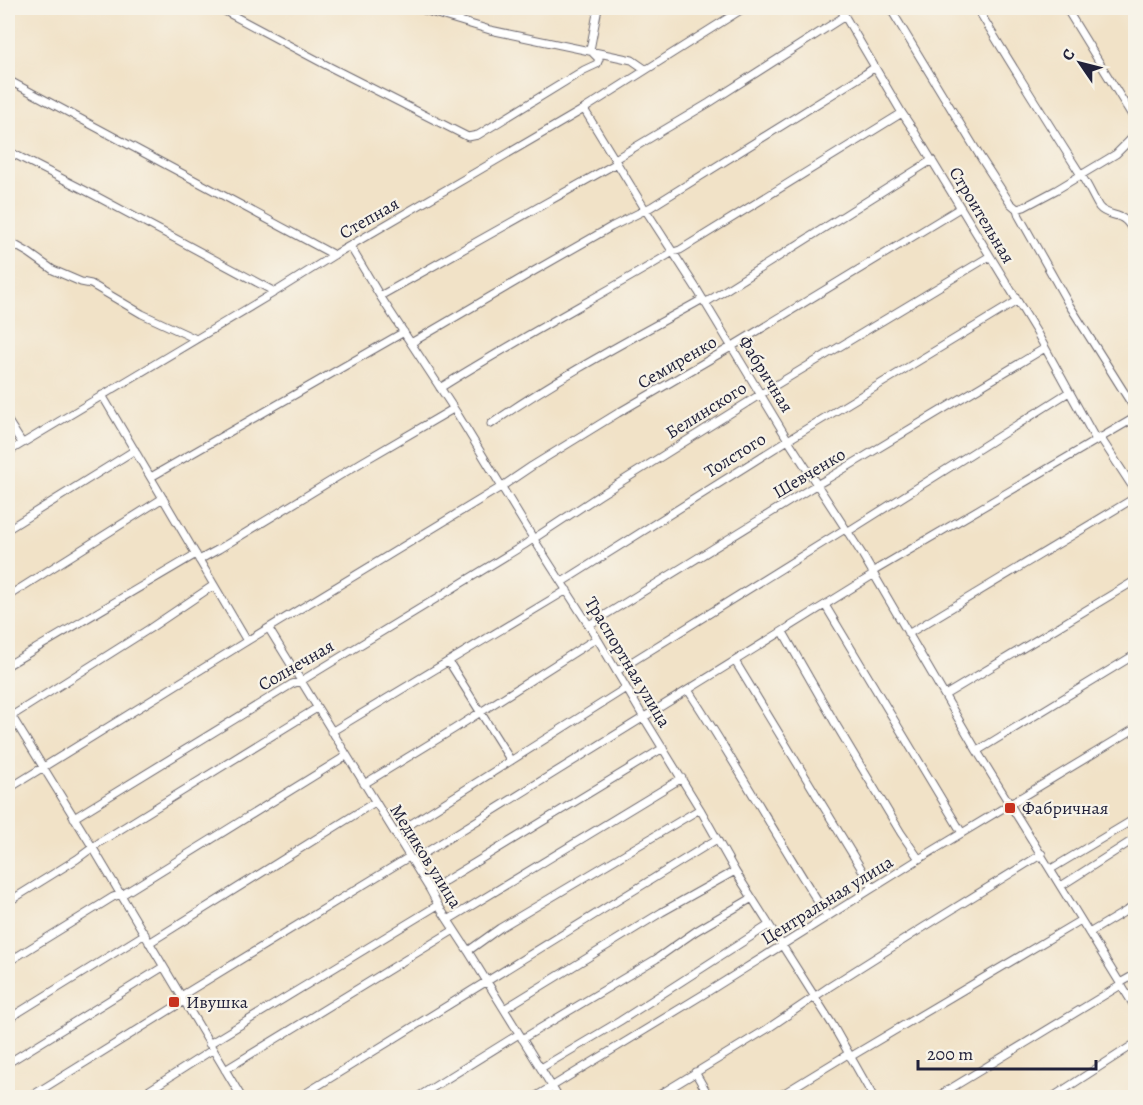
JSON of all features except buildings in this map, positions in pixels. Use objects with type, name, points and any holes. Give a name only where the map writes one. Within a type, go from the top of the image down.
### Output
[{"type":"street","points":[[219,8],[468,138],[478,135],[597,64],[599,59],[590,50]]},
{"type":"street","points":[[417,8],[490,30],[632,60],[645,69]]},
{"type":"street","points":[[590,50],[598,8]]},
{"type":"street","name":"Степная","points":[[8,452],[334,255],[584,109],[744,8]]},
{"type":"street","name":"Строительная","points":[[840,8],[1017,301],[1069,392],[1136,492]]},
{"type":"street","points":[[890,8],[981,158],[1010,203],[1017,209],[1018,216],[1041,258],[1136,411]]},
{"type":"street","points":[[977,8],[1055,136],[1082,175],[1098,207],[1102,212],[1119,216],[1126,221],[1136,237]]},
{"type":"street","points":[[1066,8],[1136,122]]},
{"type":"street","points":[[380,296],[616,161],[845,16]]},
{"type":"street","points":[[411,343],[513,282],[661,201],[875,67]]},
{"type":"street","points":[[8,80],[334,255]]},
{"type":"street","name":"Фабричная","points":[[584,109],[846,530],[977,751],[1136,1009]]},
{"type":"street","points":[[440,388],[493,355],[680,250],[902,113]]},
{"type":"street","points":[[1017,209],[1082,175],[1116,154],[1136,134]]},
{"type":"street","points":[[8,151],[274,292]]},
{"type":"street","points":[[491,424],[557,381],[704,301],[932,160]]},
{"type":"street","name":"Семиренко","points":[[8,789],[618,413],[960,208]]},
{"type":"street","points":[[8,241],[53,270],[91,284],[142,314],[196,339]]},
{"type":"street","name":"Траспортная улица","points":[[350,246],[597,638],[700,808],[735,871],[832,1024],[874,1098]]},
{"type":"street","name":"Белинского","points":[[533,538],[760,394],[990,256]]},
{"type":"street","name":"Толстого","points":[[562,582],[1017,301]]},
{"type":"street","points":[[151,477],[404,332]]},
{"type":"street","name":"Шевченко","points":[[589,625],[1045,348]]},
{"type":"street","points":[[616,671],[1069,392]]},
{"type":"street","points":[[102,395],[247,641]]},
{"type":"street","points":[[8,665],[198,557],[219,549],[453,409]]},
{"type":"street","points":[[28,1098],[182,999],[644,718],[872,574],[1136,417]]},
{"type":"street","points":[[8,421],[22,443]]},
{"type":"street","points":[[8,529],[135,450]]},
{"type":"street","points":[[908,634],[1136,497]]},
{"type":"street","points":[[8,596],[163,498]]},
{"type":"street","name":"Солнечная","points":[[74,818],[533,538]]},
{"type":"street","points":[[945,695],[1136,580]]},
{"type":"street","points":[[214,585],[149,629],[9,714],[93,848],[242,1098]]},
{"type":"street","points":[[332,732],[567,590]]},
{"type":"street","points":[[825,605],[962,833]]},
{"type":"street","name":"Медиков улица","points":[[268,629],[559,1098]]},
{"type":"street","points":[[783,632],[835,723],[919,859]]},
{"type":"street","points":[[364,784],[597,638]]},
{"type":"street","points":[[977,751],[1136,654]]},
{"type":"street","points":[[735,661],[873,888]]},
{"type":"street","points":[[448,662],[512,761]]},
{"type":"street","points":[[395,834],[626,688]]},
{"type":"street","points":[[688,690],[827,916]]},
{"type":"street","points":[[8,902],[100,842],[317,708]]},
{"type":"street","name":"Центральная улица","points":[[533,1098],[782,946],[919,859],[1136,728]]},
{"type":"street","points":[[430,890],[663,748]]},
{"type":"street","points":[[8,962],[119,894],[125,893],[346,756]]},
{"type":"street","points":[[448,920],[682,778]]},
{"type":"street","points":[[149,943],[375,802]]},
{"type":"street","points":[[468,951],[500,928],[700,808]]},
{"type":"street","points":[[1051,869],[1136,818]]},
{"type":"street","points":[[1061,886],[1136,838]]},
{"type":"street","points":[[298,1098],[717,839]]},
{"type":"street","points":[[654,1098],[1042,854]]},
{"type":"street","points":[[504,1009],[662,912],[735,871]]},
{"type":"street","points":[[416,1098],[656,959],[696,931],[752,898]]},
{"type":"street","points":[[137,1098],[211,1047],[438,905]]},
{"type":"street","points":[[1089,933],[1136,905]]},
{"type":"street","points":[[776,1098],[1081,920]]},
{"type":"street","points":[[541,1068],[620,1021],[769,926]]},
{"type":"street","points":[[225,1070],[454,930]]},
{"type":"street","points":[[8,1019],[145,934]]},
{"type":"street","points":[[8,1063],[163,967]]},
{"type":"street","points":[[935,1098],[1136,974]]},
{"type":"street","points":[[1051,1098],[1136,1043]]},
{"type":"street","points":[[695,1072],[710,1098]]},
{"type":"place","name":"Фабричная","points":[[1010,808]]},
{"type":"place","name":"Ивушка","points":[[174,1002]]}]
